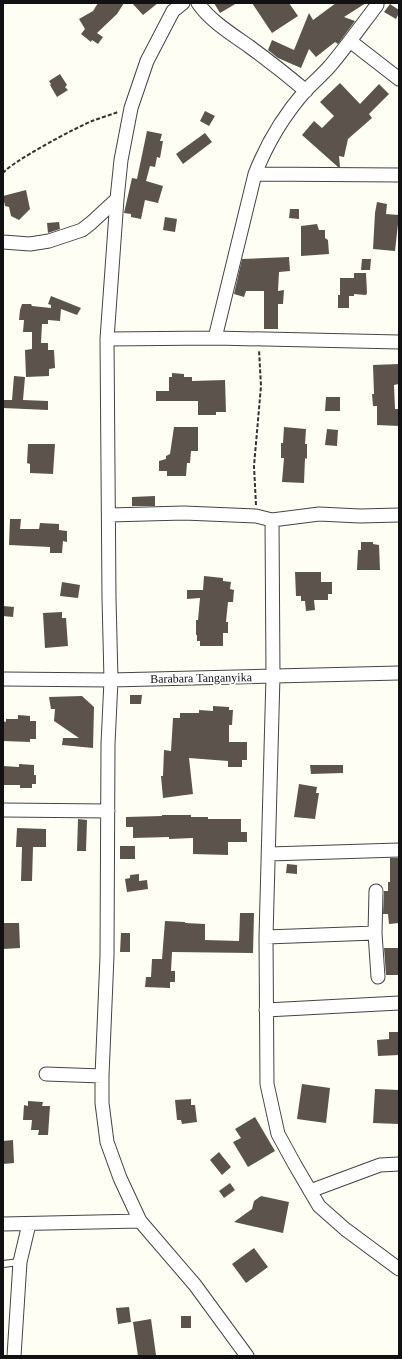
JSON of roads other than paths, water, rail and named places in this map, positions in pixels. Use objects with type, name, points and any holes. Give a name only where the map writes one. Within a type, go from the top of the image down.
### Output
[{"type":"street","points":[[183,3],[173,11],[147,62],[131,108],[121,160],[116,199],[107,339],[109,598],[112,680],[108,744],[107,956],[102,1103],[108,1142],[120,1178],[140,1222],[195,1285],[247,1356]]},
{"type":"street","points":[[198,3],[201,8],[223,28],[306,91]]},
{"type":"street","points":[[215,338],[255,174],[263,154],[283,120],[306,91],[329,67],[377,5]]},
{"type":"street","points":[[350,41],[399,79]]},
{"type":"street","points":[[255,174],[399,175]]},
{"type":"street","points":[[3,242],[30,244],[49,241],[82,230],[116,199]]},
{"type":"street","points":[[107,339],[215,338],[399,342]]},
{"type":"street","points":[[109,515],[184,513],[256,516],[272,520],[319,514],[360,516],[399,515]]},
{"type":"street","points":[[272,520],[273,676],[266,937],[267,1084],[278,1134],[319,1206],[345,1229],[399,1269]]},
{"type":"street","name":"Barabara Tanganyika","points":[[3,679],[112,680],[399,673]]},
{"type":"street","points":[[3,810],[108,811]]},
{"type":"street","points":[[269,854],[399,850]]},
{"type":"street","points":[[376,891],[375,934],[378,977]]},
{"type":"street","points":[[266,937],[375,934]]},
{"type":"street","points":[[266,1010],[399,1002]]},
{"type":"street","points":[[46,1074],[102,1076]]},
{"type":"street","points":[[310,1191],[380,1165],[399,1164]]},
{"type":"street","points":[[3,1224],[140,1222]]},
{"type":"street","points":[[14,1356],[20,1262],[29,1224]]},
{"type":"lane","points":[[3,1264],[20,1262]]}]
